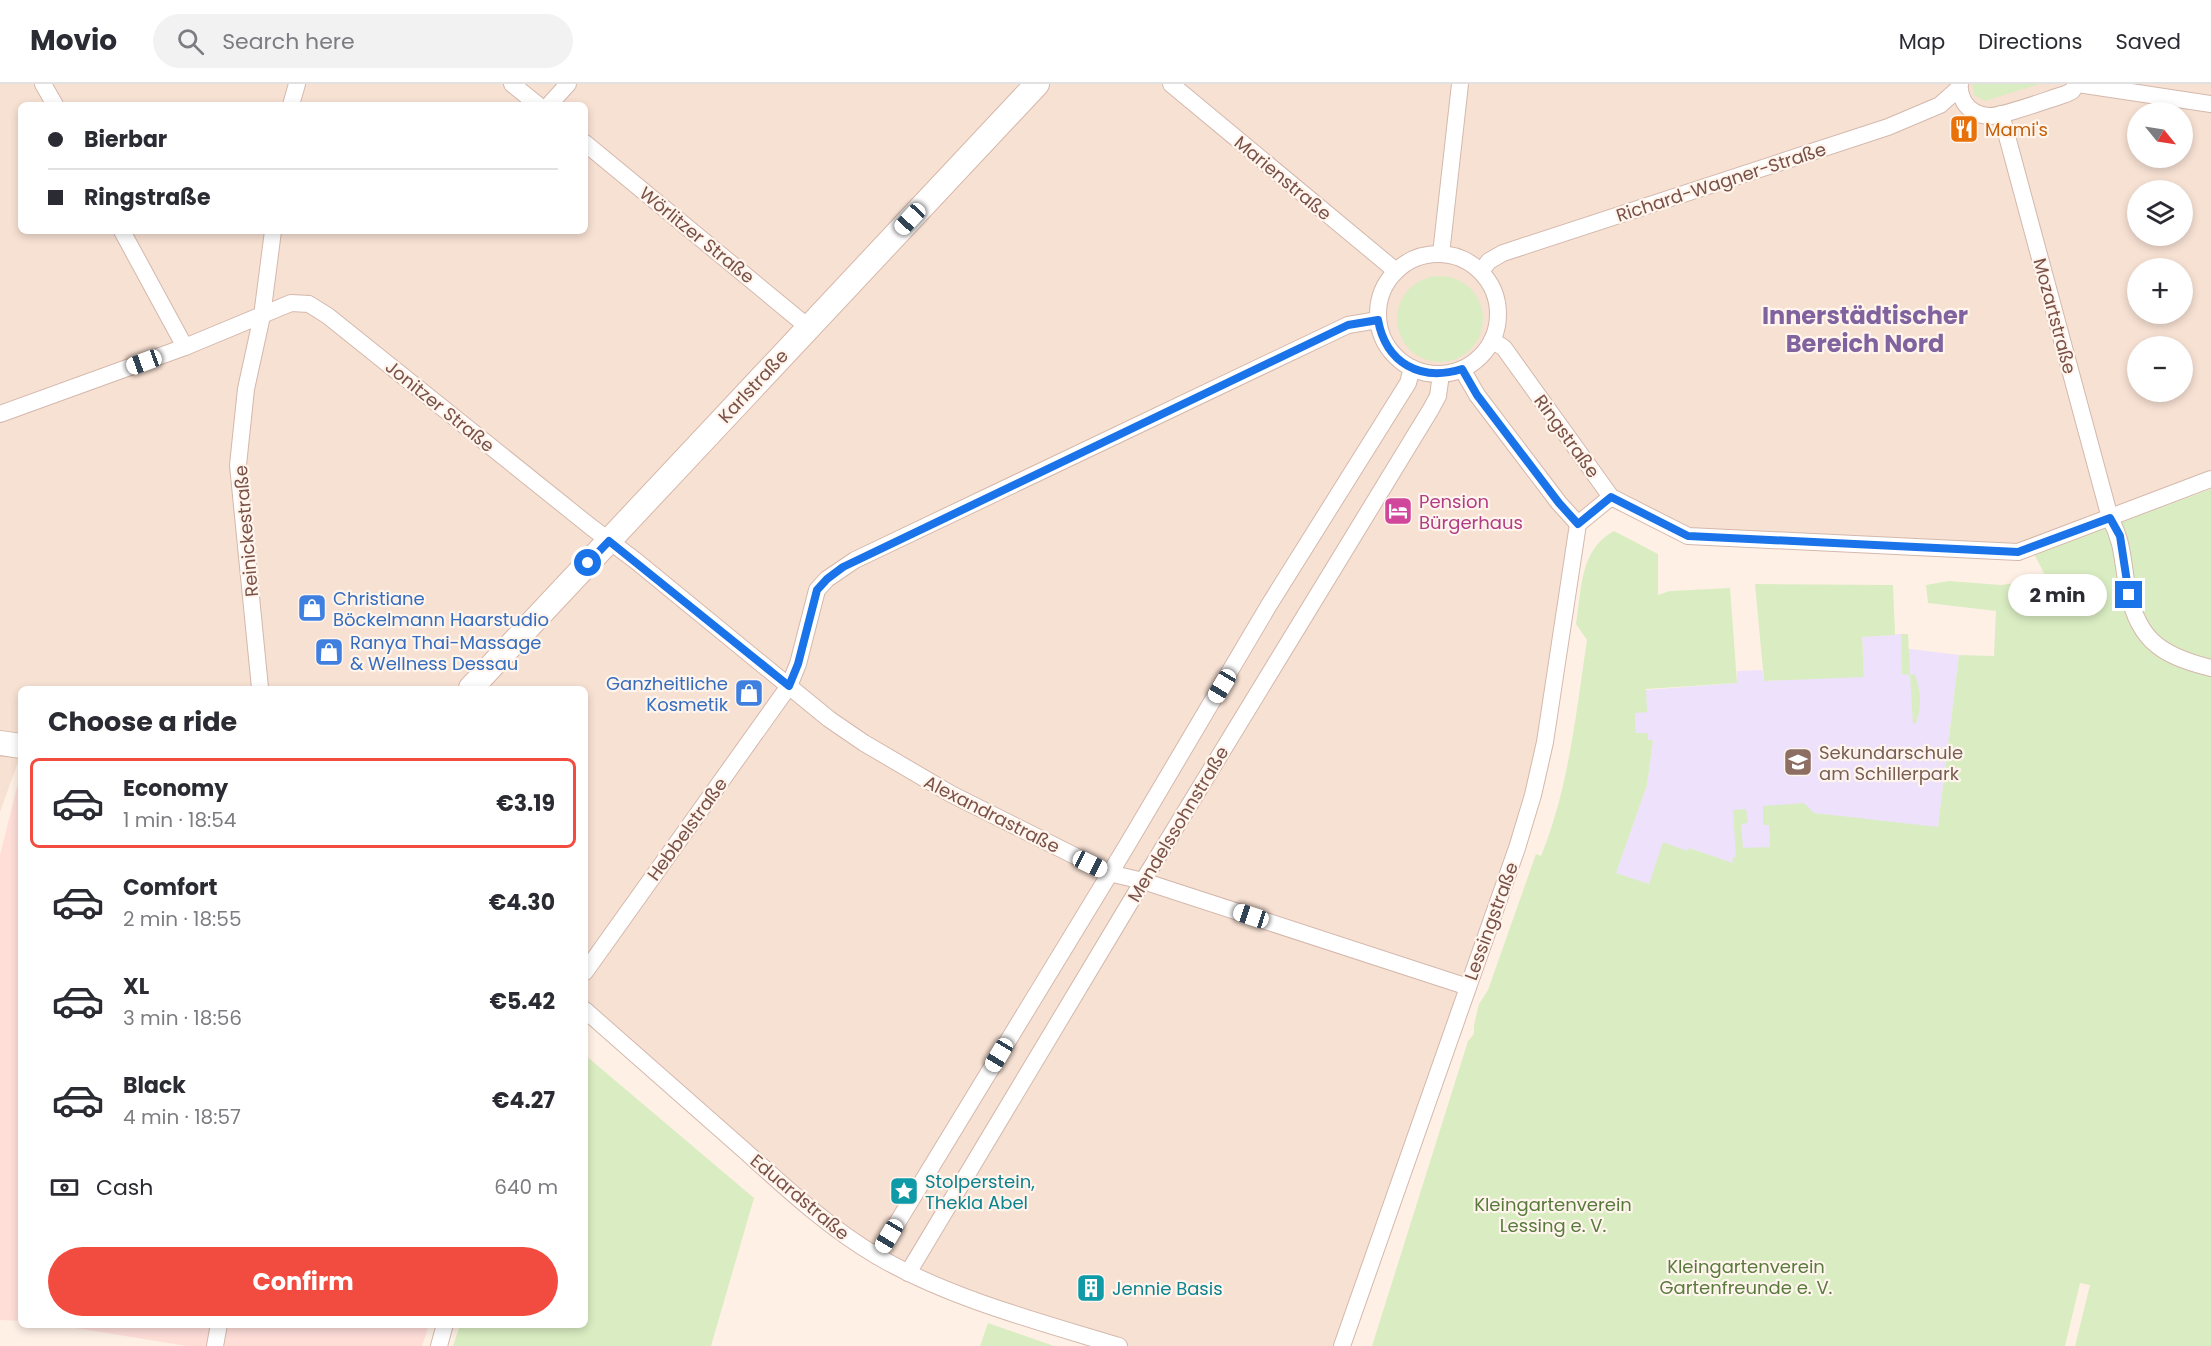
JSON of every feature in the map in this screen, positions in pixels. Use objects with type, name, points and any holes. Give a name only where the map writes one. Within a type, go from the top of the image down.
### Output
[{"type":"main road","name":"Karlstraße","points":[[473,686],[1037,84]]},
{"type":"main road","points":[[0,743],[18,746]]},
{"type":"street","points":[[43,84],[53,102]]},
{"type":"street","points":[[292,102],[297,84]]},
{"type":"street","points":[[512,84],[534,102]]},
{"type":"street","points":[[552,102],[568,84]]},
{"type":"street","name":"Marienstraße","points":[[1171,84],[1396,271]]},
{"type":"street","points":[[1441,254],[1460,84]]},
{"type":"street","points":[[2078,84],[2211,104]]},
{"type":"street","name":"Richard-Wagner-Straße","points":[[1481,271],[1489,261],[1503,253],[1888,127],[1940,105],[1957,85],[1965,104],[1971,110],[1987,116],[2001,114],[2066,94],[2078,84]]},
{"type":"street","name":"Mozartstraße","points":[[2001,114],[2110,518]]},
{"type":"street","name":"Wörlitzer Straße","points":[[588,145],[808,327]]},
{"type":"street","points":[[124,234],[185,347]]},
{"type":"street","name":"Reinickestraße","points":[[261,686],[238,465],[246,389],[262,316],[273,234]]},
{"type":"street","points":[[1431,254],[1441,254],[1463,258],[1481,271],[1492,286],[1498,304],[1498,322],[1492,340],[1477,360],[1462,369],[1431,374],[1412,368],[1395,356],[1380,330],[1378,320],[1382,294],[1396,271],[1412,260],[1431,254]]},
{"type":"street","name":"Jonitzer Straße","points":[[0,414],[185,347],[291,303],[309,304],[328,316],[609,541]]},
{"type":"street","name":"Hebbelstraße","points":[[588,968],[789,686],[798,664],[817,590],[827,579],[843,567],[1348,325],[1378,320]]},
{"type":"street","name":"Ringstraße","points":[[1492,340],[1504,348],[1611,497],[1688,536],[2018,552],[2211,479]]},
{"type":"street","name":"Mendelssohnstraße","points":[[877,1256],[1269,605],[1408,383],[1412,368]]},
{"type":"street","points":[[1462,369],[1477,395],[1559,503],[1578,524],[1611,497]]},
{"type":"street","name":"Mendelssohnstraße","points":[[908,1273],[1143,881],[1431,409],[1438,396],[1441,374]]},
{"type":"street","points":[[2110,518],[2120,536],[2132,609],[2143,631],[2154,644],[2172,657],[2211,668]]},
{"type":"street","name":"Lessingstraße","points":[[1342,1346],[1518,848],[1545,742],[1578,524]]},
{"type":"street","name":"Alexandrastraße","points":[[609,541],[830,719],[909,772],[1109,873],[1143,881],[1468,987]]},
{"type":"street","name":"Eduardstraße","points":[[588,1013],[784,1186],[849,1239],[908,1273],[941,1287],[1119,1346]]},
{"type":"street","points":[[215,1346],[218,1328]]},
{"type":"street","points":[[439,1346],[444,1328]]},
{"type":"shaded area","points":[[0,84],[2211,84],[2211,479],[2018,552],[1688,536],[1611,497],[1579,524],[1545,742],[1342,1346],[1119,1346],[877,1256],[588,1013],[588,686],[18,686],[18,762],[0,812]]},
{"type":"shaded area","name":"Sekundarschule am Schillerpark","points":[[1901,634],[1902,648],[1959,655],[1938,828],[1918,825],[1921,929],[1689,848],[1673,900],[1613,881],[1647,785],[1653,740],[1648,740],[1636,733],[1635,712],[1646,690],[1737,683],[1737,671],[1762,670],[1764,681],[1864,676],[1862,637]]},
{"type":"shaded area","points":[[18,783],[18,1321],[0,1320],[0,855]]},
{"type":"shaded area","points":[[76,1328],[428,1328],[422,1346],[187,1346]]},
{"type":"green space","points":[[1972,84],[2040,84],[1985,101],[1974,95]]},
{"type":"green space","points":[[1440,276],[1456,280],[1470,289],[1479,303],[1483,319],[1479,335],[1470,349],[1456,358],[1440,362],[1424,358],[1410,349],[1401,335],[1397,319],[1401,303],[1410,289],[1424,280]]},
{"type":"green space","points":[[2211,489],[2211,1346],[2075,1346],[2090,1285],[2080,1283],[2065,1346],[1372,1346],[1468,1041],[1474,1034],[1479,1004],[1488,990],[1536,854],[1541,856],[1551,830],[1565,777],[1587,640],[1576,624],[1581,584],[1588,560],[1603,539],[1614,531],[1658,554],[1658,595],[1670,591],[1730,588],[1737,683],[1646,689],[1647,712],[1635,713],[1636,733],[1648,733],[1648,740],[1653,740],[1647,785],[1616,873],[1649,884],[1663,842],[1733,863],[1732,858],[1736,857],[1733,810],[1746,809],[1748,823],[1741,824],[1743,848],[1770,847],[1769,825],[1763,825],[1763,806],[1804,803],[1814,813],[1938,827],[1959,655],[1994,656],[1996,611],[1928,603],[1926,585],[1949,581],[2001,585],[2047,579],[2034,554]]},
{"type":"green space","points":[[1755,584],[1893,585],[1895,635],[1862,637],[1864,677],[1764,681]]},
{"type":"green space","points":[[1901,634],[1908,634],[1910,674],[1915,675],[1920,693],[1919,711],[1916,723],[1913,724],[1910,675],[1902,674]]},
{"type":"green space","points":[[588,1058],[754,1198],[711,1346],[453,1346],[459,1328],[588,1328]]},
{"type":"green space","points":[[988,1323],[1054,1346],[980,1346]]},
{"type":"place","name":"Mami's","points":[[1964,129]]},
{"type":"place","name":"Pension Bürgerhaus","points":[[1398,511]]},
{"type":"place","name":"Christiane Böckelmann Haarstudio","points":[[312,608]]},
{"type":"place","name":"Ranya Thai-Massage & Wellness Dessau","points":[[329,652]]},
{"type":"place","name":"Ganzheitliche Kosmetik","points":[[749,693]]},
{"type":"place","name":"Sekundarschule am Schillerpark","points":[[1798,762]]},
{"type":"place","name":"Stolperstein, Thekla Abel","points":[[904,1191]]},
{"type":"place","name":"Jennie Basis","points":[[1091,1288]]},
{"type":"district","name":"Innerstädtischer Bereich Nord","points":[[1865,329]]},
{"type":"route","points":[[588,563],[609,541],[789,686],[798,664],[817,590],[843,567],[1348,325],[1378,320],[1389,348],[1403,363],[1431,374],[1462,369],[1477,395],[1559,503],[1578,524],[1611,497],[1688,536],[2018,552],[2110,518],[2120,536],[2129,595]]},
{"type":"park label","name":"Kleingartenverein Lessing e. V.","points":[[1553,1214]]},
{"type":"park label","name":"Kleingartenverein Gartenfreunde e. V.","points":[[1746,1276]]}]
